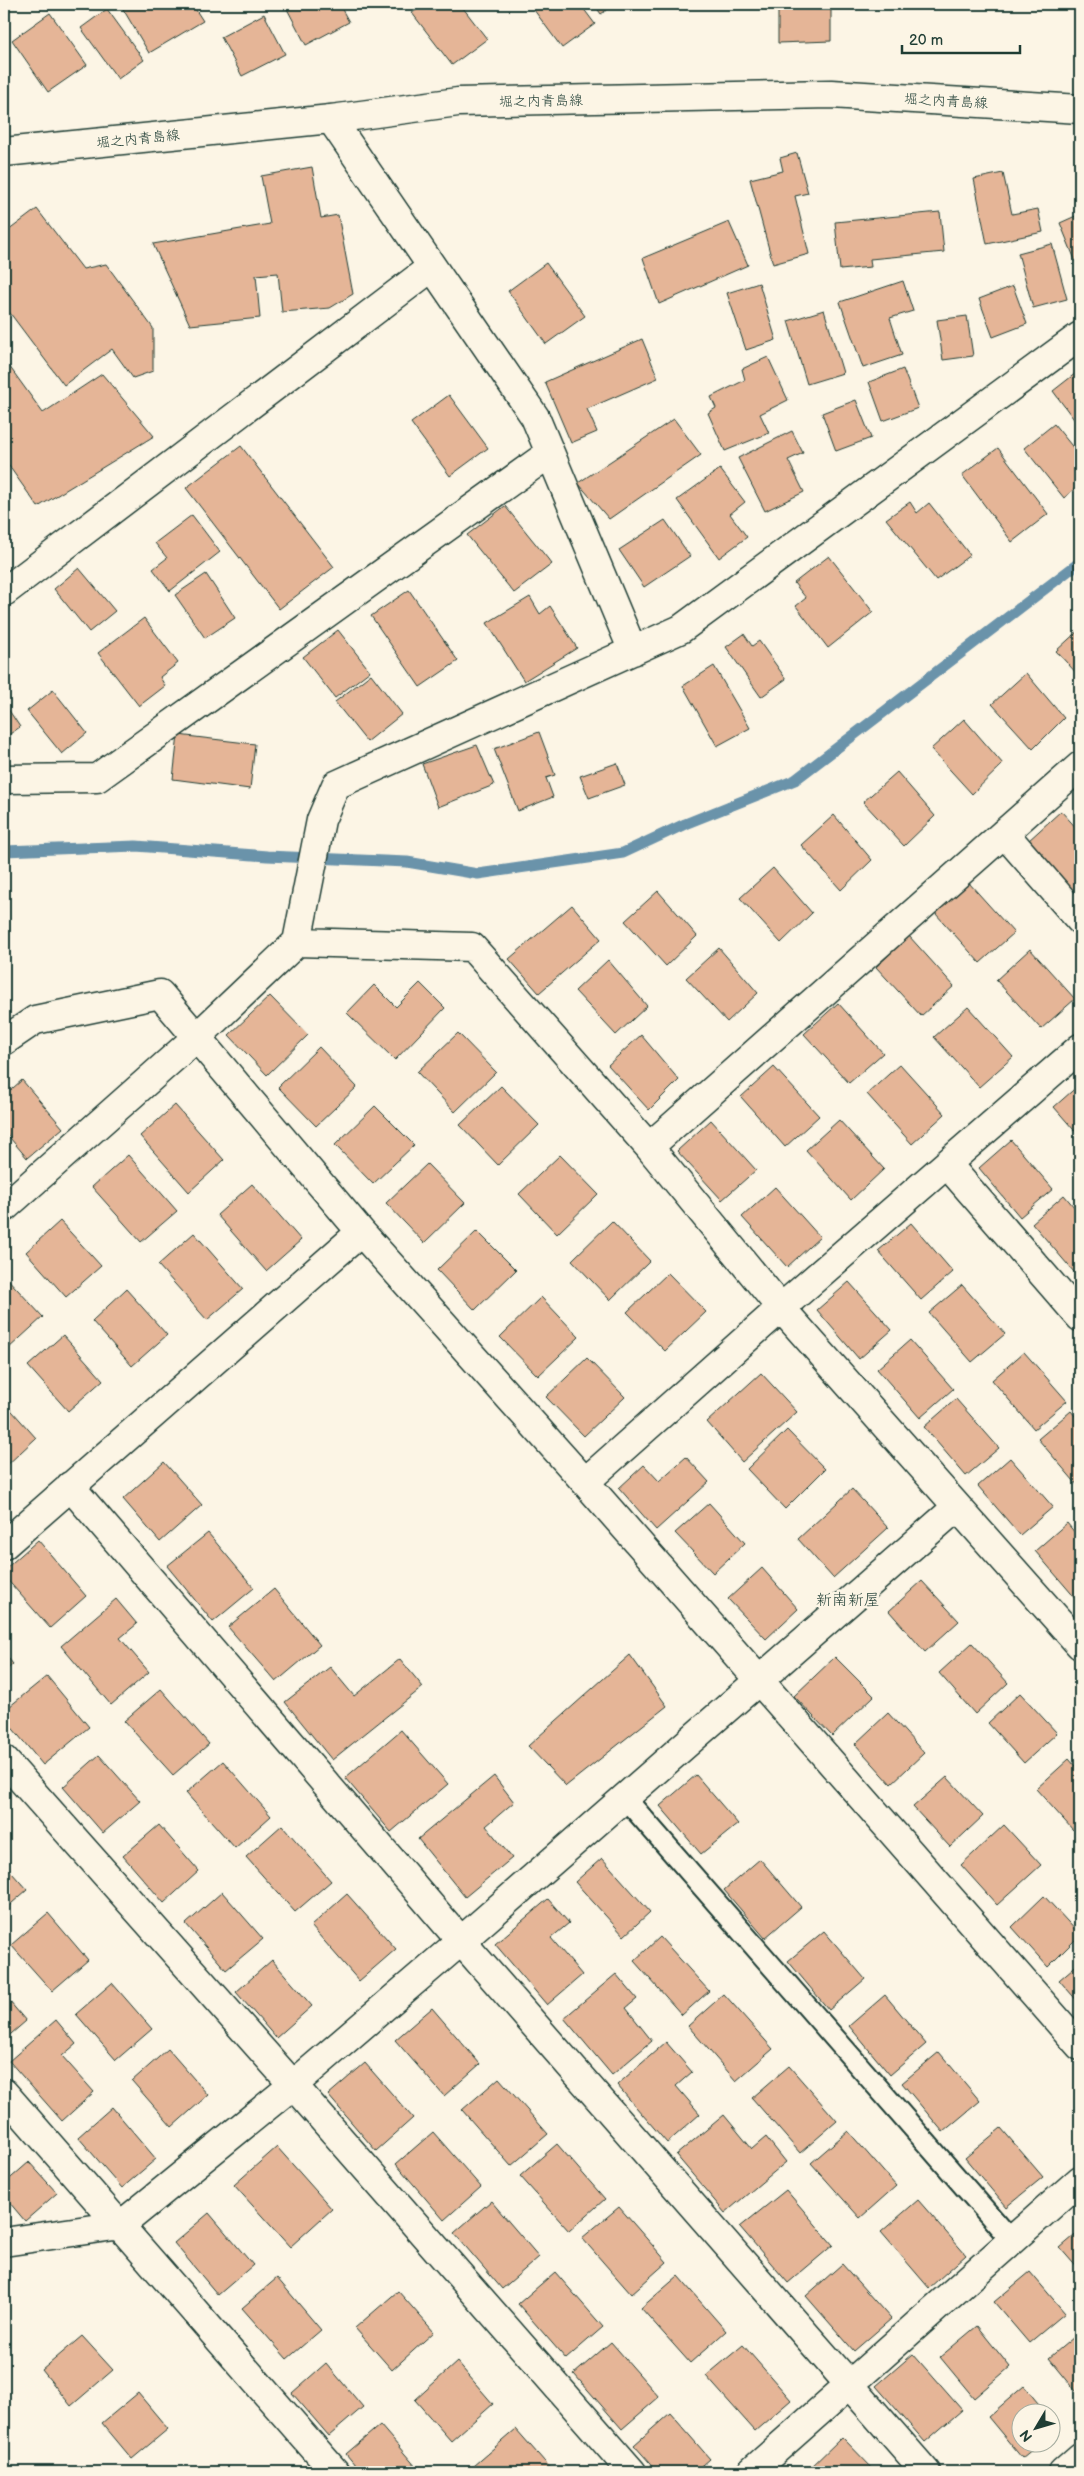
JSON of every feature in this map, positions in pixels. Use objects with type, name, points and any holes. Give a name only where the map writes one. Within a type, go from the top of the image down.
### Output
[{"type":"street","name":"堀之内青島線","points":[[4,152],[331,119],[458,102],[831,94],[1080,110]]},
{"type":"street","points":[[331,119],[535,417],[633,651]]},
{"type":"street","points":[[4,592],[432,267]]},
{"type":"street","points":[[4,1208],[197,1037],[297,942],[308,894],[321,820],[336,785],[681,629],[1080,336]]},
{"type":"street","points":[[4,779],[97,778],[550,452]]},
{"type":"street","points":[[649,1147],[1080,766]]},
{"type":"street","points":[[1004,833],[1080,920]]},
{"type":"street","points":[[297,942],[472,947],[649,1147],[781,1308],[1080,1645]]},
{"type":"street","points":[[4,1041],[35,1020],[160,994],[361,1232],[585,1482],[1080,2046]]},
{"type":"street","points":[[585,1482],[781,1308],[1080,1048]]},
{"type":"street","points":[[947,1164],[1080,1317]]},
{"type":"street","points":[[4,1545],[361,1232]]},
{"type":"street","points":[[70,1486],[461,1942],[926,2472]]},
{"type":"street","points":[[4,2242],[121,2225],[293,2085],[461,1942],[957,1507]]},
{"type":"street","points":[[4,1760],[293,2085],[632,2472]]},
{"type":"street","points":[[4,2093],[335,2472]]},
{"type":"street","points":[[751,2472],[1080,2180]]},
{"type":"street","points":[[1063,2472],[1080,2457]]},
{"type":"lane","points":[[625,1798],[1012,2241]]},
{"type":"building","points":[[131,4],[192,4],[203,21],[149,53],[123,9]]},
{"type":"building","points":[[339,4],[349,22],[306,45],[285,5]]},
{"type":"building","points":[[425,4],[460,4],[487,39],[452,65],[412,13]]},
{"type":"building","points":[[542,4],[580,4],[595,24],[562,48],[534,10]]},
{"type":"building","points":[[594,4],[615,4],[601,14]]},
{"type":"building","points":[[781,4],[831,4],[831,41],[778,43],[778,7]]},
{"type":"building","points":[[107,9],[144,60],[118,79],[81,28]]},
{"type":"building","points":[[50,13],[87,65],[48,92],[12,40]]},
{"type":"building","points":[[264,14],[285,54],[242,76],[221,37]]},
{"type":"building","points":[[797,153],[808,193],[795,196],[809,254],[773,264],[750,179],[783,171],[780,158]]},
{"type":"building","points":[[312,167],[321,218],[338,215],[353,294],[330,308],[282,312],[278,273],[256,275],[260,318],[190,325],[153,244],[270,224],[261,176]]},
{"type":"building","points":[[1003,173],[1012,214],[1038,209],[1043,232],[987,244],[974,179]]},
{"type":"building","points":[[37,209],[83,269],[106,264],[153,328],[153,371],[133,378],[112,349],[64,385],[4,305],[4,234]]},
{"type":"building","points":[[940,212],[944,252],[870,259],[871,267],[840,270],[835,222]]},
{"type":"building","points":[[1080,214],[1080,272],[1060,223]]},
{"type":"building","points":[[729,222],[748,265],[659,304],[643,258]]},
{"type":"building","points":[[1052,244],[1067,299],[1033,308],[1018,253]]},
{"type":"building","points":[[546,263],[585,316],[546,344],[508,291]]},
{"type":"building","points":[[903,281],[913,311],[890,318],[902,355],[863,368],[840,302]]},
{"type":"building","points":[[759,283],[776,340],[746,350],[727,293]]},
{"type":"building","points":[[1013,286],[1027,324],[993,337],[979,299]]},
{"type":"building","points":[[824,310],[843,373],[807,384],[788,321]]},
{"type":"building","points":[[967,316],[973,356],[943,360],[937,320]]},
{"type":"building","points":[[642,339],[658,378],[587,409],[597,432],[571,443],[545,382]]},
{"type":"building","points":[[768,357],[788,400],[760,414],[769,433],[725,451],[708,413],[716,408],[711,397],[745,380],[742,369]]},
{"type":"building","points":[[4,359],[43,413],[102,374],[154,436],[38,507],[4,459]]},
{"type":"building","points":[[903,369],[918,408],[883,421],[869,382]]},
{"type":"building","points":[[1076,373],[1080,379],[1080,419],[1076,422],[1053,391]]},
{"type":"building","points":[[449,395],[488,448],[450,476],[411,423]]},
{"type":"building","points":[[856,400],[871,438],[836,451],[822,413]]},
{"type":"building","points":[[674,419],[701,455],[609,519],[578,483]]},
{"type":"building","points":[[1054,424],[1080,456],[1080,484],[1064,498],[1024,448]]},
{"type":"building","points":[[792,431],[803,453],[788,460],[804,492],[765,511],[738,458]]},
{"type":"building","points":[[241,446],[334,567],[279,609],[186,488]]},
{"type":"building","points":[[998,448],[1048,514],[1012,542],[962,475]]},
{"type":"building","points":[[720,469],[745,502],[730,514],[747,537],[719,558],[677,500]]},
{"type":"building","points":[[910,502],[917,513],[929,503],[970,555],[936,580],[886,519]]},
{"type":"building","points":[[505,506],[552,564],[514,593],[467,535]]},
{"type":"building","points":[[192,515],[220,552],[170,591],[153,569],[167,558],[155,543]]},
{"type":"building","points":[[665,520],[690,556],[644,587],[619,550]]},
{"type":"building","points":[[829,556],[873,612],[828,648],[796,606],[806,598],[794,583]]},
{"type":"building","points":[[79,568],[115,611],[89,632],[54,589]]},
{"type":"building","points":[[206,574],[235,618],[205,638],[175,595]]},
{"type":"building","points":[[409,590],[458,661],[420,687],[371,616]]},
{"type":"building","points":[[530,597],[540,614],[550,606],[577,648],[524,681],[487,623]]},
{"type":"building","points":[[144,618],[178,663],[160,677],[165,686],[139,706],[98,653]]},
{"type":"building","points":[[1080,629],[1080,677],[1056,651]]},
{"type":"building","points":[[338,630],[370,671],[335,698],[303,657]]},
{"type":"building","points":[[744,634],[752,646],[759,641],[786,679],[761,697],[726,647]]},
{"type":"building","points":[[714,666],[750,728],[717,746],[683,686]]},
{"type":"building","points":[[1026,673],[1064,718],[1033,749],[992,704]]},
{"type":"building","points":[[371,674],[402,714],[367,742],[335,702]]},
{"type":"building","points":[[53,690],[87,733],[62,754],[27,711]]},
{"type":"building","points":[[4,703],[20,727],[4,738]]},
{"type":"building","points":[[964,719],[1003,764],[972,794],[931,749]]},
{"type":"building","points":[[539,732],[555,775],[546,778],[553,797],[518,811],[494,749]]},
{"type":"building","points":[[178,735],[255,744],[250,789],[173,779]]},
{"type":"building","points":[[477,745],[494,785],[438,807],[422,764]]},
{"type":"building","points":[[617,763],[625,785],[589,798],[580,776]]},
{"type":"building","points":[[897,772],[935,816],[904,846],[863,802]]},
{"type":"building","points":[[1061,811],[1080,832],[1080,884],[1072,891],[1028,841]]},
{"type":"building","points":[[834,815],[872,860],[841,890],[801,845]]},
{"type":"building","points":[[773,868],[812,913],[781,943],[740,898]]},
{"type":"building","points":[[969,883],[1014,933],[980,963],[935,913]]},
{"type":"building","points":[[658,891],[697,936],[666,966],[625,921]]},
{"type":"building","points":[[572,905],[601,939],[539,993],[509,959]]},
{"type":"building","points":[[909,936],[954,986],[921,1016],[876,967]]},
{"type":"building","points":[[719,948],[758,993],[727,1022],[686,978]]},
{"type":"building","points":[[1030,949],[1075,999],[1041,1029],[996,980]]},
{"type":"building","points":[[608,960],[647,1006],[616,1035],[575,991]]},
{"type":"building","points":[[420,983],[445,1008],[395,1060],[347,1013],[374,985],[396,1007]]},
{"type":"building","points":[[270,996],[308,1035],[267,1075],[229,1035]]},
{"type":"building","points":[[838,1003],[883,1053],[849,1083],[804,1034]]},
{"type":"building","points":[[968,1007],[1013,1057],[979,1087],[934,1037]]},
{"type":"building","points":[[458,1033],[496,1072],[455,1112],[417,1072]]},
{"type":"building","points":[[641,1035],[679,1080],[649,1110],[608,1065]]},
{"type":"building","points":[[319,1047],[357,1087],[316,1126],[278,1087]]},
{"type":"building","points":[[900,1064],[945,1114],[912,1144],[867,1094]]},
{"type":"building","points":[[774,1067],[819,1116],[785,1147],[741,1097]]},
{"type":"building","points":[[22,1080],[63,1128],[27,1158],[4,1131],[4,1096]]},
{"type":"building","points":[[1080,1084],[1080,1137],[1054,1107]]},
{"type":"building","points":[[501,1086],[539,1125],[498,1165],[460,1125]]},
{"type":"building","points":[[175,1105],[224,1160],[189,1192],[140,1136]]},
{"type":"building","points":[[375,1106],[414,1145],[373,1184],[335,1145]]},
{"type":"building","points":[[711,1120],[756,1170],[722,1200],[677,1151]]},
{"type":"building","points":[[839,1120],[884,1169],[851,1200],[806,1150]]},
{"type":"building","points":[[1011,1140],[1053,1189],[1020,1217],[979,1168]]},
{"type":"building","points":[[128,1155],[177,1211],[141,1242],[92,1187]]},
{"type":"building","points":[[560,1155],[598,1194],[557,1234],[519,1194]]},
{"type":"building","points":[[427,1164],[465,1203],[424,1243],[386,1203]]},
{"type":"building","points":[[252,1184],[301,1240],[266,1271],[217,1215]]},
{"type":"building","points":[[775,1187],[820,1237],[787,1267],[742,1217]]},
{"type":"building","points":[[1064,1195],[1080,1214],[1080,1267],[1074,1272],[1032,1223]]},
{"type":"building","points":[[60,1221],[101,1266],[66,1297],[26,1252]]},
{"type":"building","points":[[612,1221],[650,1261],[610,1300],[572,1260]]},
{"type":"building","points":[[911,1223],[953,1272],[921,1300],[878,1251]]},
{"type":"building","points":[[477,1231],[516,1270],[475,1310],[437,1270]]},
{"type":"building","points":[[194,1233],[243,1289],[207,1320],[158,1265]]},
{"type":"building","points":[[668,1273],[706,1312],[665,1351],[627,1312]]},
{"type":"building","points":[[4,1275],[43,1317],[8,1349],[4,1345]]},
{"type":"building","points":[[849,1282],[892,1330],[859,1359],[817,1310]]},
{"type":"building","points":[[962,1285],[1005,1334],[972,1362],[929,1313]]},
{"type":"building","points":[[126,1289],[167,1335],[132,1366],[92,1321]]},
{"type":"building","points":[[541,1297],[579,1337],[538,1376],[500,1337]]},
{"type":"building","points":[[63,1335],[103,1380],[68,1411],[28,1366]]},
{"type":"building","points":[[910,1340],[953,1389],[920,1418],[877,1369]]},
{"type":"building","points":[[1024,1352],[1067,1401],[1034,1429],[992,1380]]},
{"type":"building","points":[[587,1358],[625,1397],[584,1436],[546,1397]]},
{"type":"building","points":[[761,1373],[797,1412],[742,1462],[707,1422]]},
{"type":"building","points":[[956,1399],[999,1448],[966,1476],[924,1427]]},
{"type":"building","points":[[4,1402],[36,1438],[4,1468]]},
{"type":"building","points":[[1071,1411],[1080,1422],[1080,1488],[1038,1439]]},
{"type":"building","points":[[787,1430],[825,1469],[785,1509],[747,1469]]},
{"type":"building","points":[[686,1457],[709,1482],[656,1530],[619,1488],[644,1465],[659,1481]]},
{"type":"building","points":[[1010,1458],[1053,1507],[1020,1535],[978,1486]]},
{"type":"building","points":[[164,1462],[202,1505],[160,1542],[123,1499]]},
{"type":"building","points":[[852,1489],[888,1528],[833,1578],[798,1539]]},
{"type":"building","points":[[709,1503],[745,1543],[713,1573],[675,1533]]},
{"type":"building","points":[[1067,1523],[1080,1539],[1080,1597],[1077,1600],[1035,1551]]},
{"type":"building","points":[[208,1533],[254,1588],[213,1622],[167,1566]]},
{"type":"building","points":[[38,1540],[86,1596],[50,1628],[4,1576],[4,1570]]},
{"type":"building","points":[[762,1568],[798,1609],[766,1639],[728,1599]]},
{"type":"building","points":[[922,1581],[959,1621],[925,1652],[889,1611]]},
{"type":"building","points":[[274,1589],[320,1645],[276,1682],[228,1627]]},
{"type":"building","points":[[116,1599],[137,1624],[120,1638],[149,1672],[111,1705],[61,1646]]},
{"type":"building","points":[[972,1643],[1008,1683],[975,1714],[939,1673]]},
{"type":"building","points":[[4,1653],[13,1664],[4,1672]]},
{"type":"building","points":[[630,1655],[667,1706],[566,1786],[528,1746]]},
{"type":"building","points":[[835,1657],[874,1696],[832,1736],[794,1696]]},
{"type":"building","points":[[400,1659],[423,1687],[332,1760],[285,1702],[330,1667],[354,1696]]},
{"type":"building","points":[[47,1676],[89,1727],[43,1765],[4,1718],[4,1711]]},
{"type":"building","points":[[161,1689],[209,1744],[173,1775],[124,1721]]},
{"type":"building","points":[[1020,1693],[1057,1733],[1024,1763],[988,1723]]},
{"type":"building","points":[[888,1713],[924,1753],[891,1784],[855,1744]]},
{"type":"building","points":[[401,1730],[448,1784],[391,1832],[345,1778]]},
{"type":"building","points":[[99,1755],[140,1801],[103,1833],[63,1787]]},
{"type":"building","points":[[1069,1759],[1080,1772],[1080,1822],[1073,1830],[1036,1789]]},
{"type":"building","points":[[223,1761],[271,1816],[235,1848],[186,1793]]},
{"type":"building","points":[[696,1775],[738,1824],[701,1854],[660,1806]]},
{"type":"building","points":[[494,1776],[514,1802],[486,1826],[512,1858],[465,1897],[418,1839]]},
{"type":"building","points":[[947,1777],[983,1816],[950,1847],[913,1807]]},
{"type":"building","points":[[159,1825],[199,1871],[164,1903],[123,1856]]},
{"type":"building","points":[[282,1825],[331,1881],[295,1912],[246,1857]]},
{"type":"building","points":[[1004,1825],[1041,1865],[997,1905],[961,1865]]},
{"type":"building","points":[[602,1858],[650,1912],[624,1936],[575,1882]]},
{"type":"building","points":[[760,1859],[801,1907],[765,1938],[724,1890]]},
{"type":"building","points":[[4,1864],[27,1890],[4,1910]]},
{"type":"building","points":[[222,1892],[263,1939],[226,1970],[186,1924]]},
{"type":"building","points":[[347,1894],[396,1949],[359,1981],[311,1926]]},
{"type":"building","points":[[1044,1896],[1080,1935],[1048,1967],[1012,1927]]},
{"type":"building","points":[[548,1899],[569,1923],[551,1938],[582,1975],[547,2005],[495,1944]]},
{"type":"building","points":[[48,1913],[88,1960],[52,1991],[11,1945]]},
{"type":"building","points":[[824,1931],[865,1979],[829,2010],[788,1961]]},
{"type":"building","points":[[660,1937],[709,1991],[682,2015],[634,1961]]},
{"type":"building","points":[[272,1960],[312,2006],[276,2038],[236,1992]]},
{"type":"building","points":[[1080,1962],[1080,2004],[1059,1980]]},
{"type":"building","points":[[616,1974],[637,1999],[626,2008],[652,2041],[612,2075],[564,2018]]},
{"type":"building","points":[[112,1983],[152,2029],[116,2060],[76,2014]]},
{"type":"building","points":[[724,1994],[773,2049],[736,2081],[688,2026]]},
{"type":"building","points":[[4,1995],[26,2021],[4,2040]]},
{"type":"building","points":[[885,1995],[926,2044],[890,2075],[849,2026]]},
{"type":"building","points":[[432,2008],[480,2064],[444,2096],[395,2040]]},
{"type":"building","points":[[56,2020],[76,2044],[62,2056],[94,2092],[62,2121],[9,2061]]},
{"type":"building","points":[[666,2042],[692,2072],[676,2086],[700,2114],[667,2143],[617,2085]]},
{"type":"building","points":[[168,2049],[208,2095],[172,2127],[132,2081]]},
{"type":"building","points":[[939,2052],[980,2101],[943,2132],[902,2083]]},
{"type":"building","points":[[365,2063],[413,2118],[376,2151],[328,2095]]},
{"type":"building","points":[[789,2066],[837,2121],[800,2153],[752,2098]]},
{"type":"building","points":[[499,2078],[548,2134],[511,2166],[462,2110]]},
{"type":"building","points":[[112,2107],[156,2159],[122,2188],[78,2137]]},
{"type":"building","points":[[724,2115],[752,2149],[766,2137],[786,2162],[725,2213],[676,2155]]},
{"type":"building","points":[[1001,2128],[1043,2177],[1006,2207],[965,2158]]},
{"type":"building","points":[[848,2131],[896,2186],[860,2218],[811,2163]]},
{"type":"building","points":[[433,2132],[481,2187],[444,2220],[396,2164]]},
{"type":"building","points":[[557,2144],[605,2199],[569,2231],[520,2176]]},
{"type":"building","points":[[277,2147],[332,2209],[290,2247],[234,2185]]},
{"type":"building","points":[[29,2162],[57,2193],[25,2221],[4,2196],[4,2184]]},
{"type":"building","points":[[786,2190],[833,2245],[788,2283],[740,2227]]},
{"type":"building","points":[[918,2200],[966,2255],[929,2288],[881,2232]]},
{"type":"building","points":[[491,2201],[539,2257],[502,2289],[454,2233]]},
{"type":"building","points":[[619,2207],[667,2262],[631,2294],[582,2238]]},
{"type":"building","points":[[209,2213],[253,2265],[218,2295],[174,2243]]},
{"type":"building","points":[[1080,2231],[1080,2271],[1060,2248]]},
{"type":"building","points":[[842,2264],[891,2319],[854,2351],[806,2296]]},
{"type":"building","points":[[555,2272],[603,2327],[566,2359],[518,2304]]},
{"type":"building","points":[[1030,2272],[1065,2313],[1029,2343],[994,2302]]},
{"type":"building","points":[[678,2276],[726,2331],[690,2363],[641,2308]]},
{"type":"building","points":[[277,2278],[321,2330],[287,2359],[242,2308]]},
{"type":"building","points":[[398,2291],[434,2332],[392,2370],[355,2328]]},
{"type":"building","points":[[977,2326],[1010,2367],[974,2398],[940,2357]]},
{"type":"building","points":[[1080,2332],[1080,2396],[1049,2358]]},
{"type":"building","points":[[82,2336],[113,2370],[71,2406],[42,2370]]},
{"type":"building","points":[[611,2342],[659,2397],[622,2429],[574,2374]]},
{"type":"building","points":[[743,2345],[791,2400],[755,2431],[706,2376]]},
{"type":"building","points":[[913,2354],[962,2410],[925,2442],[876,2386]]},
{"type":"building","points":[[457,2362],[493,2404],[451,2441],[415,2400]]},
{"type":"building","points":[[326,2363],[363,2407],[329,2436],[292,2393]]},
{"type":"building","points":[[1024,2386],[1039,2404],[1012,2404],[1012,2446],[988,2417]]},
{"type":"building","points":[[138,2393],[168,2429],[132,2459],[102,2423]]},
{"type":"building","points":[[670,2413],[710,2459],[695,2472],[658,2472],[634,2445]]},
{"type":"building","points":[[380,2425],[417,2468],[412,2472],[361,2472],[346,2454]]},
{"type":"building","points":[[516,2429],[552,2470],[550,2472],[478,2472],[473,2466]]},
{"type":"building","points":[[842,2437],[876,2472],[806,2472]]},
{"type":"building","points":[[1019,2454],[1027,2454],[1022,2458]]},
{"type":"waterway","points":[[4,851],[136,846],[267,856],[407,862],[478,874],[623,853],[685,824],[795,780],[1080,562]]},
{"type":"district","name":"新南新屋","points":[[848,1600]]}]
